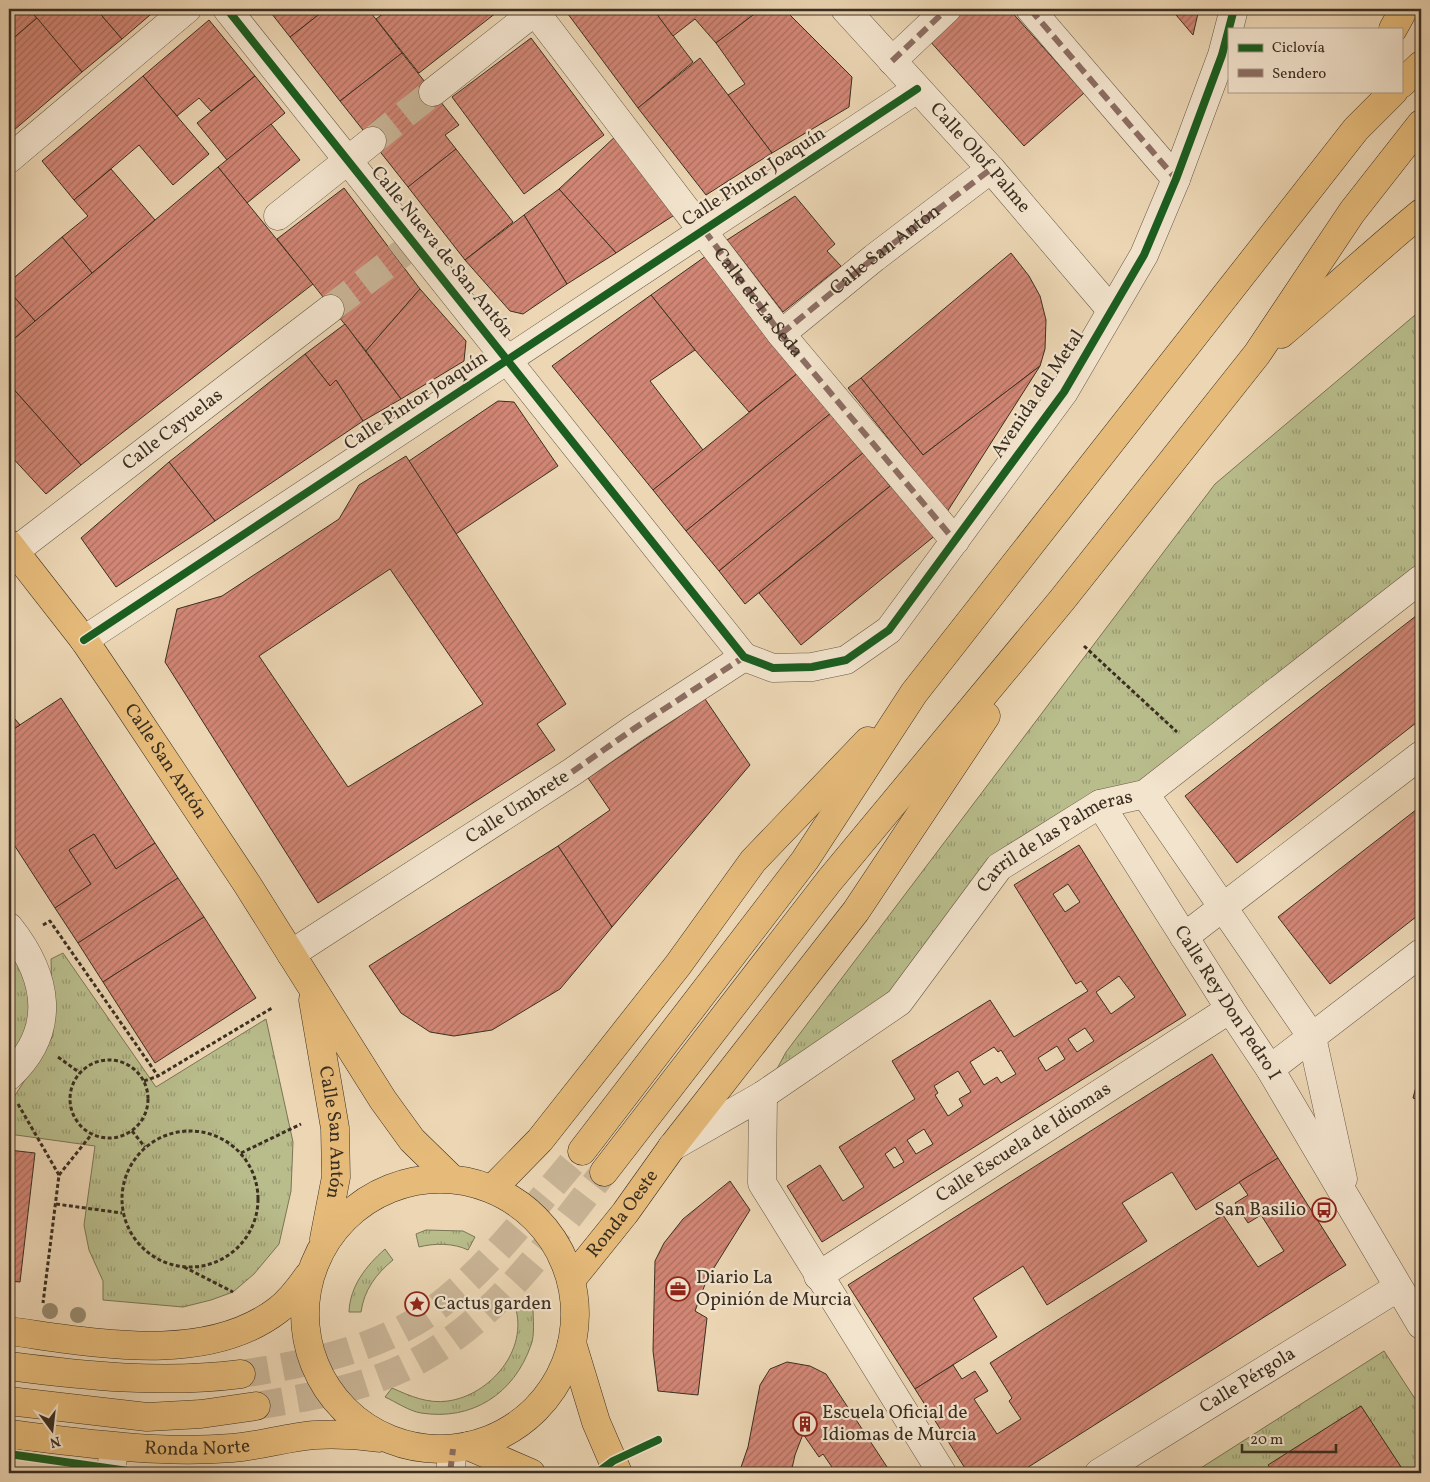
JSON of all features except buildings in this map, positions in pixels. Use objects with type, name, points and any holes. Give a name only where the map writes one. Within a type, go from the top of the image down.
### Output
[{"type":"main road","points":[[1394,28],[1404,9]]},
{"type":"main road","points":[[1402,83],[1421,65]]},
{"type":"main road","points":[[1356,129],[1367,92]]},
{"type":"main road","points":[[582,1151],[805,860],[914,693],[1356,129],[1393,92]]},
{"type":"main road","points":[[604,1172],[829,881],[1062,600],[1257,354],[1352,212],[1421,124]]},
{"type":"main road","points":[[1257,354],[1341,284],[1376,249],[1421,213]]},
{"type":"main road","name":"Calle San Antón","points":[[12,548],[84,640],[206,821],[383,1100],[406,1132],[431,1160],[452,1179]]},
{"type":"main road","name":"Ronda Oeste","points":[[571,1280],[624,1213],[672,1147],[856,912],[1062,600]]},
{"type":"main road","points":[[492,1189],[546,1132],[678,965],[753,862],[914,693]]},
{"type":"main road","name":"Calle San Antón","points":[[310,987],[336,1128],[336,1177],[332,1205],[322,1247]]},
{"type":"main road","points":[[457,1456],[509,1430],[543,1402],[562,1371],[572,1343],[576,1311],[571,1280],[564,1260],[542,1225],[510,1198],[492,1189],[452,1179],[408,1182],[368,1200],[335,1228],[322,1247],[310,1273],[305,1295],[306,1339],[312,1360],[334,1399],[349,1415],[386,1439],[422,1448],[531,1473]]},
{"type":"main road","points":[[9,1331],[106,1342],[158,1345],[191,1344],[228,1334],[268,1318],[289,1301],[310,1273]]},
{"type":"main road","points":[[572,1343],[596,1422],[618,1473]]},
{"type":"main road","points":[[9,1366],[148,1380],[241,1374]]},
{"type":"main road","points":[[9,1401],[147,1417],[201,1414],[256,1406]]},
{"type":"main road","name":"Ronda Norte","points":[[9,1434],[113,1460],[154,1450],[233,1448],[314,1435],[362,1435],[386,1439]]},
{"type":"street","points":[[9,159],[186,9]]},
{"type":"street","name":"Calle Nueva de San Antón","points":[[226,9],[744,657]]},
{"type":"street","name":"Calle Olof Palme","points":[[844,9],[991,169],[1112,310]]},
{"type":"street","points":[[892,61],[947,9]]},
{"type":"street","points":[[1030,9],[1176,180]]},
{"type":"street","name":"Avenida del Metal","points":[[1229,28],[1234,9]]},
{"type":"street","points":[[433,92],[535,10]]},
{"type":"street","name":"Calle de La Seda","points":[[535,10],[704,230],[781,334],[955,541]]},
{"type":"street","name":"Avenida del Metal","points":[[744,657],[773,668],[812,667],[846,660],[889,630],[1064,392],[1144,255],[1176,180],[1222,55],[1228,32]]},
{"type":"street","name":"Calle Pintor Joaquín","points":[[84,640],[917,89]]},
{"type":"street","points":[[278,216],[372,141]]},
{"type":"street","name":"Calle San Antón","points":[[781,334],[874,258],[991,169]]},
{"type":"street","name":"Calle Cayuelas","points":[[12,548],[330,309]]},
{"type":"street","name":"Carril de las Palmeras","points":[[672,1147],[763,1095],[899,1002],[999,867],[1100,804],[1144,794],[1421,579]]},
{"type":"street","name":"Calle Umbrete","points":[[291,954],[572,772],[635,728],[744,657]]},
{"type":"street","points":[[1184,937],[1421,755]]},
{"type":"street","name":"Calle Rey Don Pedro I","points":[[1144,794],[1312,1037],[1349,1204]]},
{"type":"street","name":"Calle Rey Don Pedro I","points":[[1100,804],[1270,1069],[1397,1288],[1421,1325]]},
{"type":"street","points":[[12,1086],[34,1043],[41,1024],[43,999],[37,976],[13,933]]},
{"type":"street","points":[[1270,1069],[1421,953]]},
{"type":"street","name":"Calle Escuela de Idiomas","points":[[818,1276],[1230,1008]]},
{"type":"street","points":[[763,1095],[762,1183],[942,1473]]},
{"type":"street","name":"Calle Pérgola","points":[[1099,1473],[1397,1288]]},
{"type":"path","points":[[1084,646],[1198,752]]},
{"type":"path","points":[[13,933],[50,921],[158,1076]]},
{"type":"path","points":[[144,1081],[158,1076],[272,1008]]},
{"type":"path","points":[[108,1060],[123,1062],[135,1070],[144,1081],[148,1094],[147,1108],[142,1121],[132,1131],[119,1138],[91,1135],[80,1126],[72,1115],[69,1103],[70,1090],[75,1078],[84,1069],[95,1063],[108,1060]]},
{"type":"path","points":[[12,1086],[59,1175]]},
{"type":"path","points":[[241,1153],[302,1124]]},
{"type":"path","points":[[132,1131],[145,1147]]},
{"type":"path","points":[[183,1267],[207,1265],[228,1255],[245,1240],[256,1218],[258,1196],[254,1172],[241,1153],[223,1138],[200,1131],[177,1131],[156,1139],[139,1152],[127,1170],[121,1191],[122,1213],[130,1233],[144,1250],[162,1262],[183,1267],[233,1292]]},
{"type":"path","points":[[43,1303],[59,1175],[91,1135]]},
{"type":"path","points":[[55,1204],[122,1213]]},
{"type":"path","points":[[35,1302],[52,1304]]},
{"type":"green space","points":[[1421,310],[1421,579],[1145,794],[999,867],[899,1002],[763,1095],[786,1052],[1215,484]]},
{"type":"green space","points":[[9,927],[43,999],[9,1076]]},
{"type":"green space","points":[[63,953],[156,1087],[266,1019],[293,1142],[291,1191],[279,1244],[254,1274],[233,1292],[183,1307],[103,1300],[103,1281],[89,1250],[84,1225],[95,1146],[9,1134],[9,1100],[14,1097],[53,1036],[51,959]]},
{"type":"green space","points":[[426,1230],[463,1231],[475,1237],[468,1250],[444,1244],[419,1247],[416,1234]]},
{"type":"green space","points":[[385,1249],[393,1260],[372,1283],[365,1297],[361,1312],[349,1312],[352,1294],[360,1277]]},
{"type":"green space","points":[[515,1306],[533,1307],[531,1345],[514,1377],[489,1400],[474,1408],[457,1413],[440,1414],[416,1412],[385,1397],[392,1388],[419,1399],[441,1402],[464,1397],[478,1390],[502,1368],[511,1354],[516,1339],[518,1322]]},
{"type":"green space","points":[[1384,1351],[1421,1408],[1421,1473],[1193,1473]]},
{"type":"tunnel","points":[[372,141],[433,92]]},
{"type":"tunnel","points":[[330,309],[414,244]]},
{"type":"tunnel","points":[[241,1374],[292,1365],[343,1352],[369,1344],[416,1322],[437,1307],[477,1272],[513,1233],[582,1151]]},
{"type":"tunnel","points":[[256,1406],[357,1386],[409,1365],[444,1345],[474,1322],[529,1267],[604,1172]]},
{"type":"marked path","points":[[892,61],[947,9]]},
{"type":"marked path","points":[[1030,9],[1176,179]]},
{"type":"marked path","points":[[781,334],[874,258],[991,169]]},
{"type":"marked path","points":[[704,230],[781,334],[955,541]]},
{"type":"marked path","points":[[572,772],[635,728],[744,657]]},
{"type":"marked path","points":[[450,1473],[453,1449]]},
{"type":"cycle path","points":[[227,9],[744,657],[773,668],[812,667],[846,660],[889,630],[1064,392],[1144,255],[1176,179],[1222,55],[1228,32]]},
{"type":"cycle path","points":[[1229,28],[1234,9]]},
{"type":"cycle path","points":[[84,640],[917,89]]},
{"type":"cycle path","points":[[597,1473],[613,1461],[658,1440]]},
{"type":"cycle path","points":[[9,1454],[142,1473]]},
{"type":"place","name":"San Basilio","points":[[1324,1210]]},
{"type":"place","name":"Diario La Opinión de Murcia","points":[[678,1289]]},
{"type":"place","name":"Cactus garden","points":[[417,1304]]},
{"type":"place","name":"Escuela Oficial de Idiomas de Murcia","points":[[805,1424]]}]
